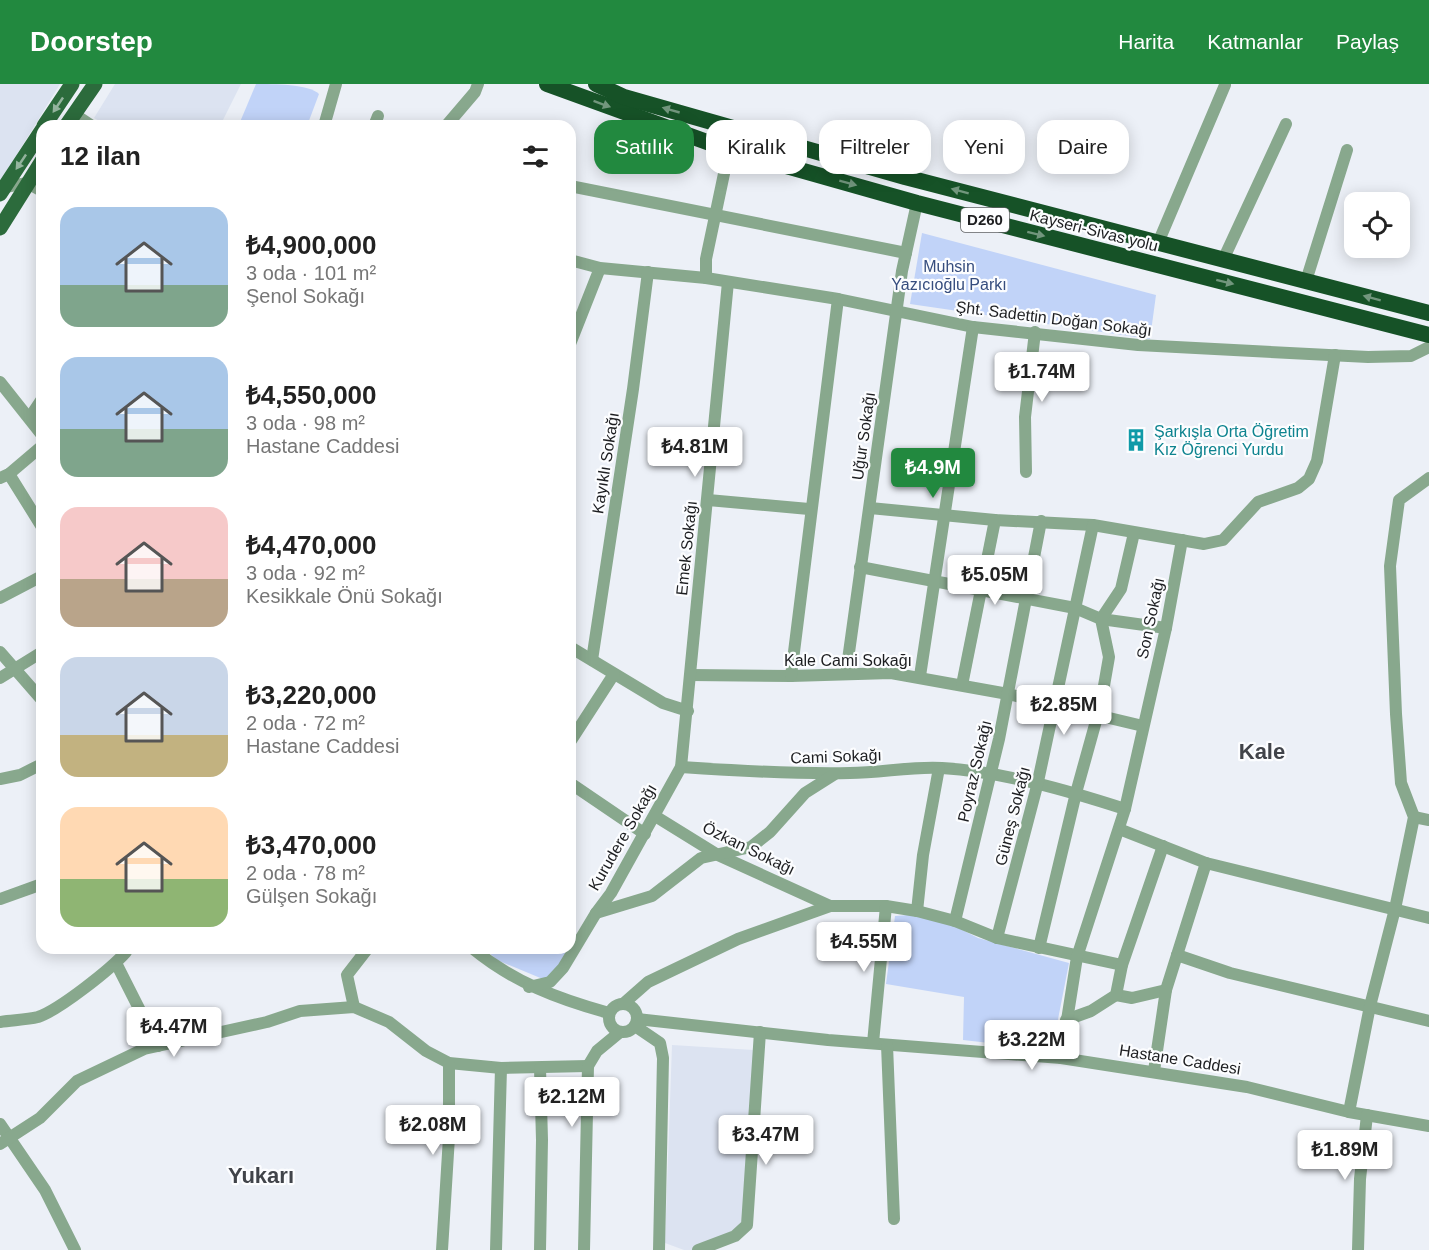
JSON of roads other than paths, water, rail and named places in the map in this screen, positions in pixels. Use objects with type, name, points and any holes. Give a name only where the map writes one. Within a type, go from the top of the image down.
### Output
[{"type":"highway","name":"Kayseri-Sivas yolu","points":[[548,84],[706,142]]},
{"type":"highway","name":"Kayseri-Sivas yolu","points":[[596,84],[624,97],[894,174],[1429,313]]},
{"type":"highway","name":"Kayseri-Sivas yolu","points":[[807,172],[917,203],[1429,335]]},
{"type":"main road","points":[[48,120],[72,84]]},
{"type":"main road","points":[[70,120],[95,84]]},
{"type":"main road","points":[[1,190],[36,138]]},
{"type":"main road","points":[[0,228],[36,170]]},
{"type":"street","points":[[451,120],[475,92],[478,84]]},
{"type":"street","points":[[325,120],[332,85]]},
{"type":"street","points":[[1158,243],[1226,85]]},
{"type":"street","points":[[1223,260],[1286,124]]},
{"type":"street","points":[[1306,281],[1347,150]]},
{"type":"street","points":[[706,278],[706,259],[724,174]]},
{"type":"street","points":[[1,190],[27,183],[36,188]]},
{"type":"street","points":[[576,187],[906,253]]},
{"type":"street","name":"Uğur Sokağı","points":[[846,674],[897,312],[917,203]]},
{"type":"street","name":"Şht. Sadettin Doğan Sokağı","points":[[576,262],[600,268],[706,278],[838,299],[973,327],[1138,345],[1335,355],[1411,356],[1429,347]]},
{"type":"street","points":[[576,329],[600,268]]},
{"type":"street","name":"Kayıklı Sokağı","points":[[592,660],[633,389],[648,272]]},
{"type":"street","name":"Emek Sokağı","points":[[691,675],[728,282]]},
{"type":"street","points":[[791,676],[809,509],[838,299]]},
{"type":"street","points":[[920,676],[973,327]]},
{"type":"street","points":[[1026,472],[1025,417],[1035,332]]},
{"type":"street","points":[[870,508],[995,520],[1093,525],[1204,544],[1223,540],[1258,502],[1298,488],[1309,479],[1317,461],[1335,355]]},
{"type":"street","points":[[0,382],[36,426]]},
{"type":"street","points":[[30,417],[36,408]]},
{"type":"street","points":[[36,451],[5,476],[36,519]]},
{"type":"street","points":[[1349,1112],[1370,1006],[1395,909],[1414,817],[1401,783],[1390,566],[1400,500],[1429,478]]},
{"type":"street","points":[[708,500],[809,509]]},
{"type":"street","points":[[962,685],[995,520]]},
{"type":"street","name":"Poyraz Sokağı","points":[[955,921],[991,774],[1041,521]]},
{"type":"street","name":"Güneş Sokağı","points":[[996,938],[1037,786],[1093,525]]},
{"type":"street","points":[[1039,948],[1098,714],[1109,657],[1101,619],[1121,589],[1134,533]]},
{"type":"street","name":"Son Sokağı","points":[[1061,1058],[1077,957],[1125,809],[1166,628],[1182,540]]},
{"type":"street","points":[[860,567],[1075,608],[1101,619],[1166,628]]},
{"type":"street","points":[[0,598],[36,579]]},
{"type":"street","points":[[576,650],[663,703],[688,711]]},
{"type":"street","points":[[0,652],[36,693]]},
{"type":"street","points":[[0,678],[36,656]]},
{"type":"street","name":"Kale Cami Sokağı","points":[[691,675],[791,676],[891,673],[920,676],[1098,714],[1143,726]]},
{"type":"street","points":[[576,733],[614,674]]},
{"type":"street","name":"Kurudere Sokağı","points":[[576,946],[611,893],[681,767],[691,675]]},
{"type":"street","points":[[0,779],[20,775],[36,767]]},
{"type":"street","name":"Cami Sokağı","points":[[681,767],[777,774],[939,768],[991,774],[1076,794],[1125,809]]},
{"type":"street","points":[[917,910],[923,855],[939,768]]},
{"type":"street","points":[[596,913],[652,896],[701,858],[751,848],[770,832],[805,793],[836,773]]},
{"type":"street","points":[[576,787],[645,834]]},
{"type":"street","name":"Özkan Sokağı","points":[[655,816],[718,855],[830,906]]},
{"type":"street","points":[[1414,817],[1429,820]]},
{"type":"street","points":[[1119,829],[1206,863],[1429,918]]},
{"type":"street","points":[[1116,995],[1122,965],[1163,846]]},
{"type":"street","points":[[1154,1071],[1166,990],[1206,863]]},
{"type":"street","points":[[0,899],[36,886]]},
{"type":"street","points":[[620,1032],[609,1023],[609,1013],[648,982],[738,939],[830,906],[886,906],[917,910],[955,921],[996,938],[1122,965]]},
{"type":"street","points":[[873,1043],[886,906]]},
{"type":"street","points":[[0,1022],[38,1017],[116,963],[124,954]]},
{"type":"street","points":[[354,1007],[347,975],[363,954]]},
{"type":"street","points":[[479,954],[494,966],[529,987],[609,1013]]},
{"type":"street","name":"Kurudere Sokağı","points":[[529,987],[550,982],[563,968],[571,954]]},
{"type":"street","points":[[1177,955],[1230,973],[1429,1021]]},
{"type":"street","points":[[116,963],[158,1046]]},
{"type":"street","points":[[1066,1020],[1091,1011],[1116,995],[1132,998],[1166,990]]},
{"type":"street","points":[[623,1004],[635,1011],[636,1022],[660,1043],[663,1058],[659,1250]]},
{"type":"street","points":[[4,1142],[40,1118],[77,1081],[144,1049],[267,1022],[300,1011],[354,1007],[389,1022],[426,1051],[449,1063],[501,1068],[588,1065]]},
{"type":"street","points":[[584,1250],[588,1065],[597,1052],[620,1032],[628,1031],[636,1022]]},
{"type":"street","name":"Hastane Caddesi","points":[[636,1022],[1061,1058],[1247,1087],[1349,1112],[1429,1126]]},
{"type":"street","points":[[698,1250],[714,1248],[735,1236],[747,1225],[760,1032]]},
{"type":"street","points":[[887,1045],[894,1219]]},
{"type":"street","points":[[442,1250],[449,1137],[449,1063]]},
{"type":"street","points":[[496,1250],[501,1068]]},
{"type":"street","points":[[540,1068],[542,1140],[540,1250]]},
{"type":"street","points":[[1358,1250],[1360,1179],[1367,1115]]},
{"type":"street","points":[[0,1124],[4,1142],[45,1190],[75,1250]]},
{"type":"place","name":"Şarkışla Orta Öğretim Kız Öğrenci Yurdu","points":[[1136,440]]},
{"type":"district","name":"Kale","points":[[1262,751]]},
{"type":"district","name":"Yukarı","points":[[261,1175]]},
{"type":"park label","name":"Muhsin Yazıcıoğlu Parkı","points":[[949,275]]}]
